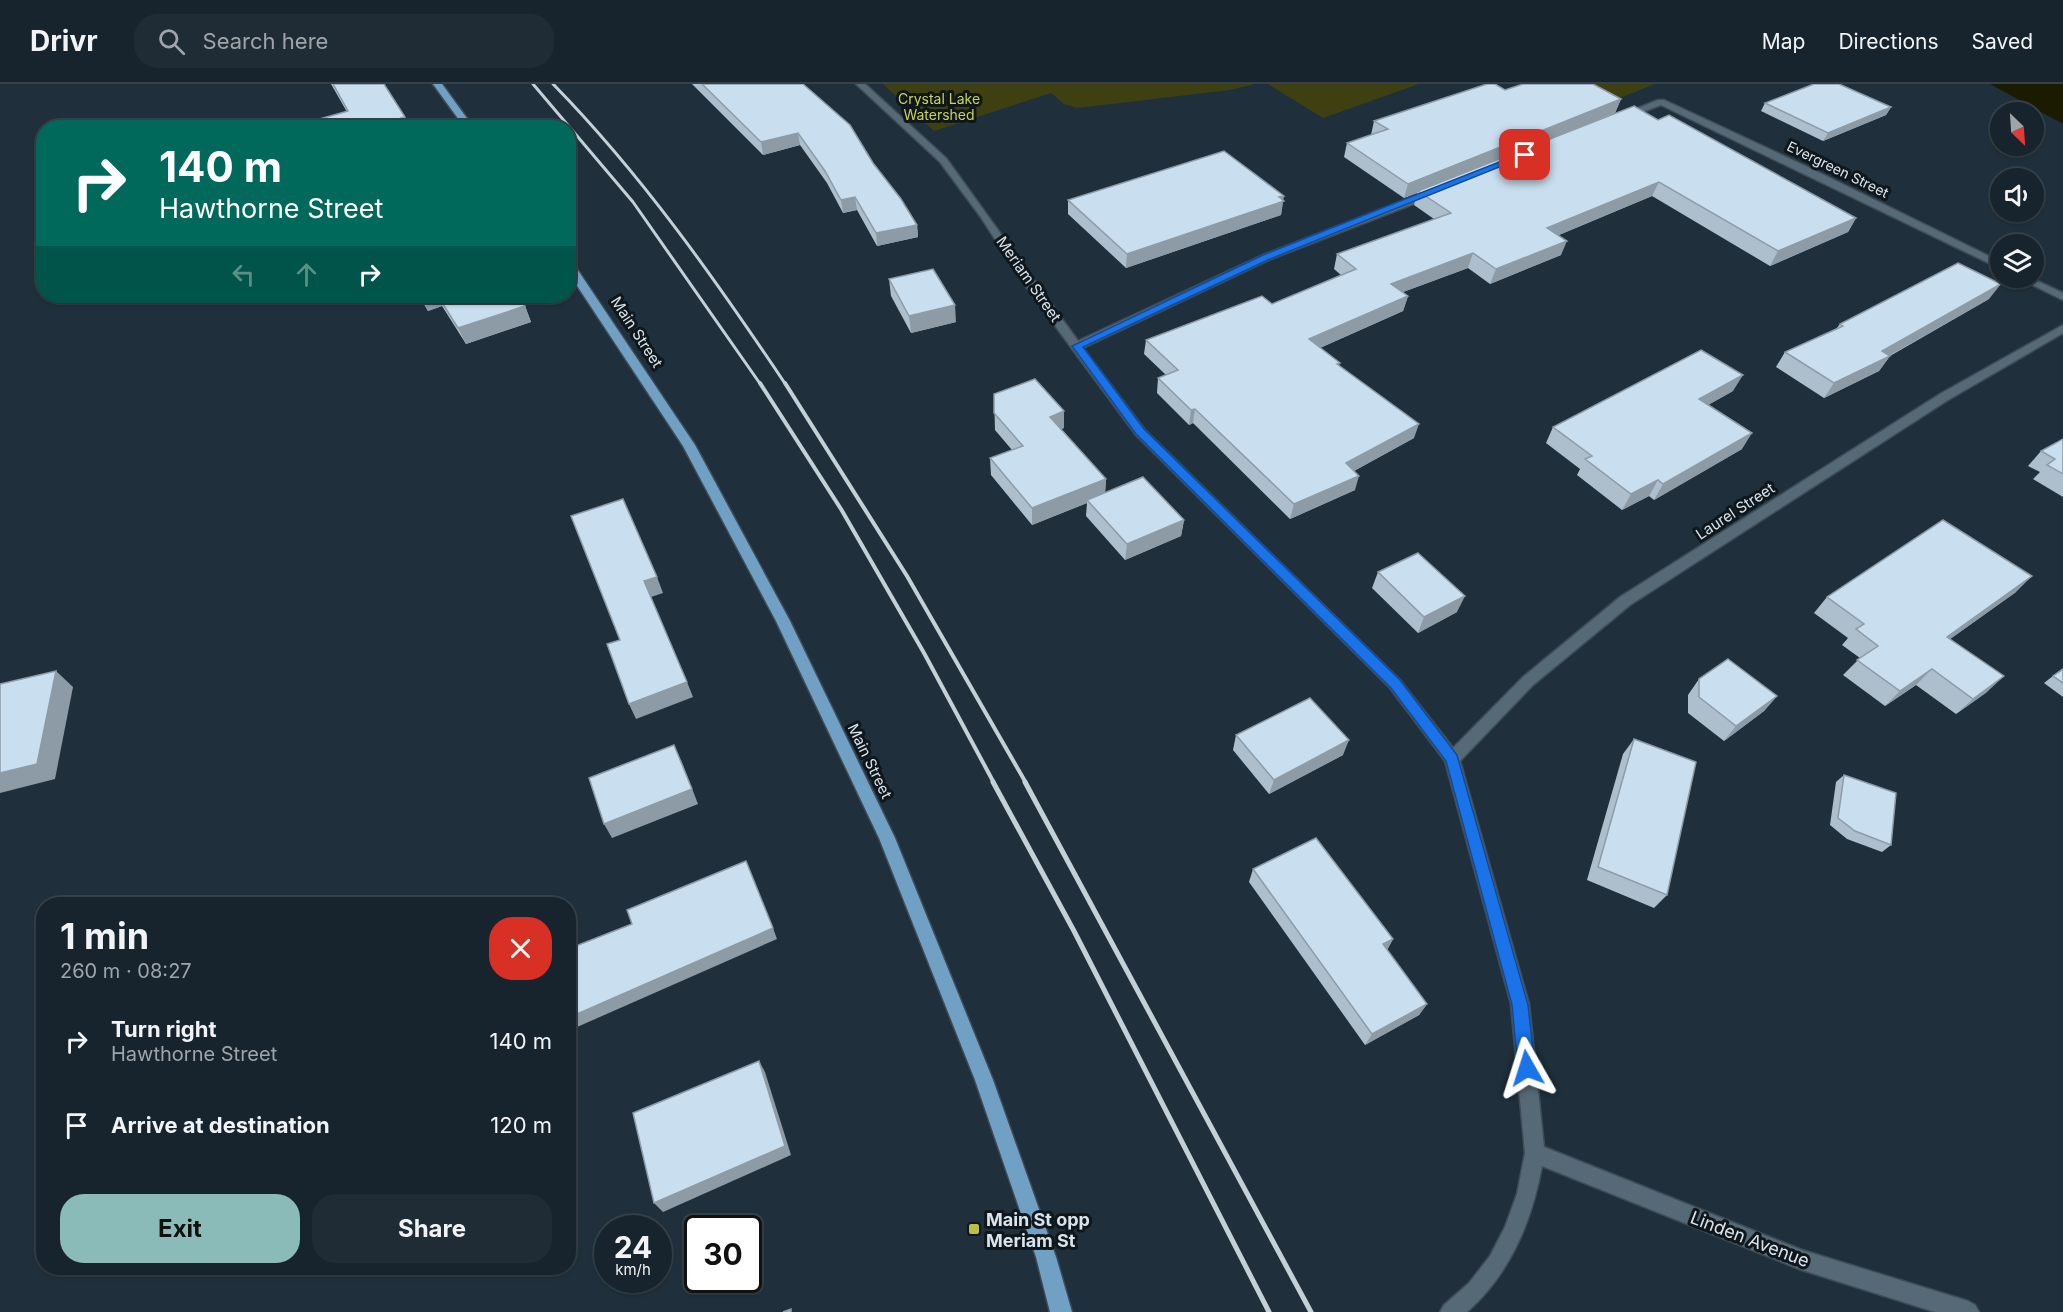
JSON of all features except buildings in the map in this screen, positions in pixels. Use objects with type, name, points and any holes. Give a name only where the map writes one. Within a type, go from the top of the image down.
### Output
[{"type":"main road","points":[[437,84],[464,120]]},
{"type":"main road","name":"Main Street","points":[[576,275],[689,446],[783,621],[887,838],[984,1080],[1046,1257],[1061,1312]]},
{"type":"street","name":"Meriam Street","points":[[860,84],[943,160],[984,215],[1026,279],[1140,432],[1395,684],[1452,759],[1520,1005],[1535,1153],[1524,1203],[1513,1232],[1497,1263],[1476,1290],[1450,1312]]},
{"type":"street","name":"Evergreen Street","points":[[1609,121],[1661,102],[1809,171],[1990,261]]},
{"type":"street","points":[[1077,346],[1267,257],[1441,190]]},
{"type":"street","points":[[2044,288],[2063,297]]},
{"type":"street","name":"Laurel Street","points":[[1452,759],[1528,681],[1625,601],[1944,397],[2063,328]]},
{"type":"street","name":"Linden Avenue","points":[[1535,1153],[1802,1260],[1968,1312]]},
{"type":"green space","name":"Crystal Lake Watershed","points":[[883,84],[1254,84],[1230,90],[1077,108],[1064,104],[1051,93],[934,131]]},
{"type":"green space","points":[[1268,84],[1419,84],[1323,118]]},
{"type":"green space","points":[[1583,84],[1655,84],[1614,100]]},
{"type":"shaded area","points":[[1990,84],[2063,84],[2063,124],[2044,114],[2044,102],[2023,102]]},
{"type":"railway","points":[[533,84],[564,120]]},
{"type":"railway","points":[[553,84],[647,191],[732,306],[786,385]]},
{"type":"railway","points":[[576,135],[633,202],[761,385]]},
{"type":"railway","points":[[760,383],[841,509],[924,653],[994,783]]},
{"type":"railway","points":[[785,383],[907,576],[1026,783]]},
{"type":"railway","points":[[993,782],[1074,931],[1269,1312]]},
{"type":"railway","points":[[1025,782],[1311,1312]]},
{"type":"place","name":"Main St opp Meriam St","points":[[974,1229]]},
{"type":"route","points":[[1525,155],[1267,257],[1077,346],[1140,432],[1395,684],[1452,759],[1520,1005],[1527,1068]]}]
